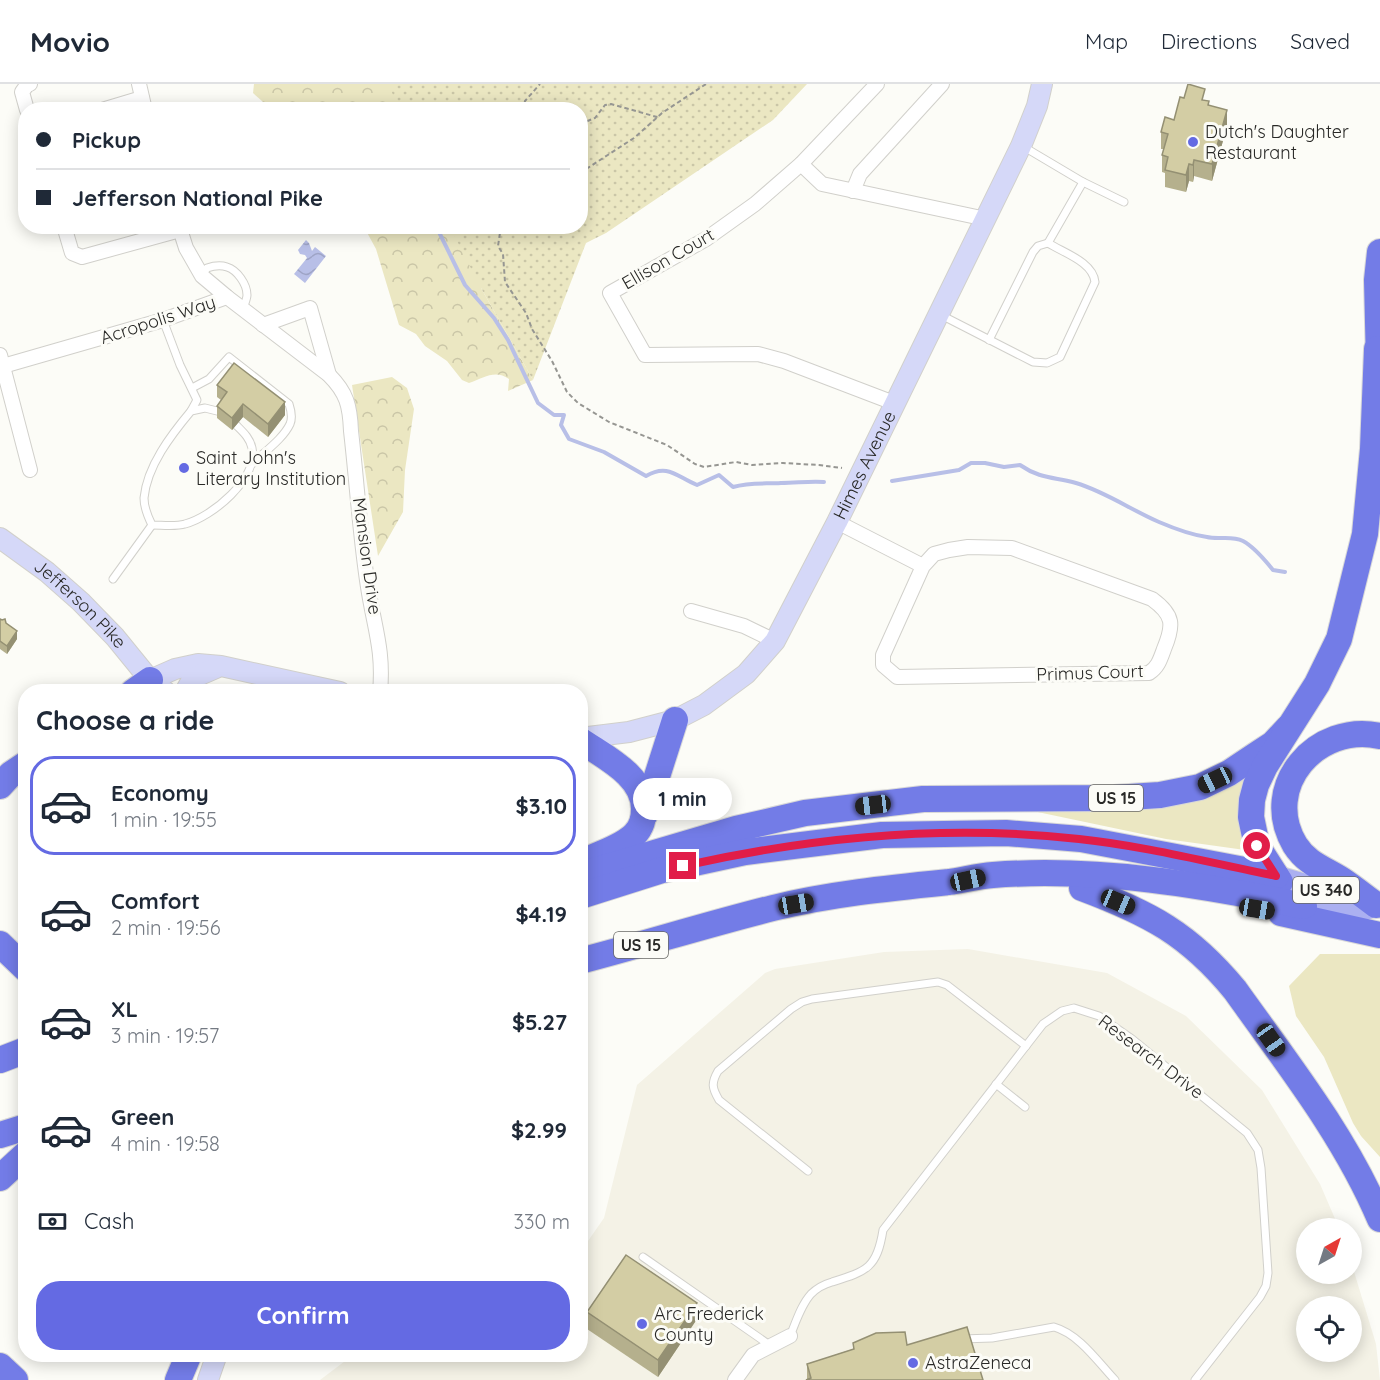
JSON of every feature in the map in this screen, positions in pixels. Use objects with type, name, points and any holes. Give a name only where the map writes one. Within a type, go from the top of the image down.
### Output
[{"type":"highway","name":"US 15","points":[[588,873],[736,829],[805,813],[923,799],[1114,798],[1160,795],[1200,787],[1229,774],[1273,744],[1288,728],[1317,684],[1339,639],[1365,534],[1373,449],[1377,280],[1380,252]]},
{"type":"highway","points":[[1377,349],[1380,376]]},
{"type":"highway","points":[[588,859],[635,834],[644,818],[675,720]]},
{"type":"highway","points":[[1288,728],[1256,784],[1252,800],[1252,823],[1257,846],[1276,876],[1286,890],[1305,906]]},
{"type":"highway","points":[[1378,905],[1341,879],[1310,863],[1303,856],[1288,828],[1286,796],[1298,766],[1322,744],[1336,737],[1352,734],[1380,736]]},
{"type":"highway","points":[[588,745],[637,784],[644,800],[644,818]]},
{"type":"highway","points":[[0,786],[18,769]]},
{"type":"highway","points":[[923,799],[1028,816],[1084,828],[1178,856]]},
{"type":"highway","name":"US 340","points":[[588,893],[662,870],[745,852],[882,835],[1017,834],[1081,839],[1276,876]]},
{"type":"highway","points":[[968,880],[992,874],[1101,876],[1226,890],[1305,906]]},
{"type":"highway","name":"US 15","points":[[588,960],[775,908],[878,890],[968,880],[990,885],[1082,888],[1169,895],[1272,911],[1380,935]]},
{"type":"highway","points":[[1082,888],[1154,919],[1190,943],[1219,970],[1345,1149],[1380,1219]]},
{"type":"highway","points":[[0,944],[18,961]]},
{"type":"highway","points":[[0,1060],[18,1053]]},
{"type":"highway","points":[[0,1066],[18,1060]]},
{"type":"highway","points":[[0,1135],[18,1129]]},
{"type":"highway","points":[[0,1178],[18,1161]]},
{"type":"highway","points":[[178,1380],[186,1362]]},
{"type":"highway","points":[[0,1366],[15,1380]]},
{"type":"main road","name":"US 340","points":[[1276,876],[1378,905]]},
{"type":"main road","points":[[1305,906],[1352,915],[1378,905]]},
{"type":"street","points":[[25,102],[22,92],[30,84]]},
{"type":"street","points":[[139,84],[144,102]]},
{"type":"street","points":[[877,84],[801,164],[822,184],[986,219]]},
{"type":"street","points":[[853,191],[860,174],[942,84]]},
{"type":"street","name":"Himes Avenue","points":[[588,738],[629,732],[675,720],[704,705],[746,674],[775,640],[837,522],[986,219],[1021,146],[1037,106],[1042,84]]},
{"type":"street","name":"Ellison Court","points":[[801,164],[755,204],[706,239],[610,293],[645,355],[758,354],[784,360],[894,403]]},
{"type":"street","points":[[66,234],[72,253],[82,257],[159,234]]},
{"type":"street","name":"Acropolis Way","points":[[181,234],[186,248],[202,276],[227,297]]},
{"type":"street","name":"Acropolis Way","points":[[2,360],[163,320],[227,297]]},
{"type":"street","name":"Mansion Drive","points":[[227,297],[329,375],[340,386],[350,408],[368,588],[381,645],[381,684]]},
{"type":"street","points":[[263,325],[310,308],[329,375]]},
{"type":"street","points":[[2,360],[30,470]]},
{"type":"street","points":[[837,522],[923,566]]},
{"type":"street","name":"Jefferson Pike","points":[[0,538],[47,572],[81,602],[115,637],[147,684]]},
{"type":"street","name":"Primus Court","points":[[968,547],[1012,548],[1152,599],[1165,609],[1171,620],[1171,632],[1156,667],[1149,673],[897,677],[883,665],[882,655],[923,566],[934,554],[949,550],[968,547]]},
{"type":"street","points":[[691,611],[744,626],[775,640]]},
{"type":"street","points":[[156,684],[175,669],[198,664],[221,666],[303,684]]},
{"type":"street","points":[[190,684],[193,678],[221,666]]},
{"type":"street","points":[[735,1380],[753,1354],[790,1336]]},
{"type":"street","points":[[208,1380],[215,1362]]},
{"type":"lane","points":[[1021,146],[1083,182],[1124,202]]},
{"type":"lane","points":[[989,340],[1033,252],[1038,246],[1048,243],[1083,182]]},
{"type":"lane","points":[[939,314],[1033,362],[1047,363],[1060,357],[1095,282],[1090,267],[1048,243]]},
{"type":"lane","points":[[202,276],[207,268],[216,266],[228,267],[236,273],[243,281],[248,294],[243,309]]},
{"type":"lane","points":[[152,525],[144,499],[149,477],[161,452],[197,400],[180,365],[163,320]]},
{"type":"lane","points":[[192,388],[209,379],[228,357],[289,404],[291,422],[252,464]]},
{"type":"lane","points":[[191,411],[205,408],[221,412]]},
{"type":"lane","points":[[152,525],[185,524],[219,507],[238,486],[249,472],[252,464],[252,449],[248,437],[236,425]]},
{"type":"lane","points":[[113,579],[152,525]]},
{"type":"lane","points":[[808,1171],[719,1100],[713,1090],[712,1081],[718,1071],[791,1008],[813,999],[938,982],[946,985],[1026,1046]]},
{"type":"lane","name":"Research Drive","points":[[790,1336],[802,1307],[812,1293],[825,1284],[864,1270],[874,1261],[880,1251],[883,1230],[1043,1024],[1062,1011],[1074,1008],[1100,1016],[1132,1039],[1247,1133],[1258,1150],[1268,1273],[1266,1286],[1260,1298],[1195,1380]]},
{"type":"lane","points":[[996,1084],[1025,1107]]},
{"type":"lane","points":[[643,1257],[771,1346]]},
{"type":"lane","points":[[951,1345],[961,1339],[992,1338],[1054,1327],[1076,1339],[1115,1380]]},
{"type":"path","points":[[525,102],[540,84]]},
{"type":"path","points":[[588,168],[634,138],[657,117],[706,84]]},
{"type":"path","points":[[588,121],[595,118],[605,105],[611,104],[657,117]]},
{"type":"path","points":[[500,234],[498,246],[503,254],[505,282],[526,313],[532,329],[567,392],[578,403],[609,422],[667,445],[695,464],[704,467],[736,462],[752,465],[819,465],[842,468]]},
{"type":"shaded area","points":[[968,949],[1107,973],[1186,1016],[1262,1090],[1320,1184],[1335,1218],[1296,1218],[1296,1284],[1358,1284],[1361,1296],[1296,1296],[1296,1362],[1362,1362],[1362,1298],[1376,1344],[1380,1380],[320,1380],[344,1362],[588,1362],[588,1241],[604,1218],[637,1085],[765,973],[775,969],[884,952]]},
{"type":"green space","points":[[254,84],[442,84],[443,102],[263,102],[253,93]]},
{"type":"green space","points":[[389,84],[807,84],[773,120],[606,233],[586,243],[533,380],[454,234],[588,234],[588,102],[395,102]]},
{"type":"green space","points":[[368,234],[485,234],[481,288],[533,380],[508,391],[509,379],[504,376],[489,375],[469,383],[462,380],[447,361],[425,346],[416,334],[399,325],[376,249]]},
{"type":"green space","points":[[392,377],[407,388],[414,409],[405,470],[403,512],[378,556],[352,385]]},
{"type":"green space","points":[[1251,766],[1248,848],[1245,850],[1166,839],[1004,805],[1075,805]]},
{"type":"green space","points":[[1320,954],[1380,954],[1380,1157],[1361,1136],[1353,1123],[1324,1057],[1296,1016],[1289,986]]},
{"type":"water","points":[[306,240],[312,251],[315,247],[326,256],[305,283],[294,274],[307,258],[298,250]]},
{"type":"building","name":"Dutch's Daughter Restaurant","points":[[1188,84],[1205,89],[1202,100],[1209,101],[1208,105],[1227,110],[1212,164],[1194,160],[1193,165],[1189,164],[1186,175],[1165,170],[1168,157],[1162,155],[1168,134],[1161,132],[1165,117],[1174,120],[1180,97],[1184,98]]},
{"type":"building","points":[[234,363],[285,402],[268,424],[243,404],[232,418],[217,406],[227,392],[217,385]]},
{"type":"building","points":[[0,619],[5,619],[6,623],[17,631],[7,646],[0,641]]},
{"type":"building","name":"Arc Frederick County","points":[[626,1255],[697,1303],[658,1360],[588,1311]]},
{"type":"building","points":[[967,1327],[983,1380],[806,1380],[811,1378],[807,1364],[854,1349],[853,1343],[876,1333],[905,1332],[907,1345]]},
{"type":"waterway","points":[[440,234],[465,285],[494,318],[508,340],[538,403],[554,415],[564,415],[561,425],[569,439],[604,452],[646,476],[654,472],[667,471],[697,485],[719,475],[733,487],[751,484],[824,482]]},
{"type":"waterway","points":[[892,481],[959,470],[971,463],[1004,467],[1020,465],[1041,475],[1087,487],[1183,531],[1212,538],[1234,538],[1243,541],[1255,550],[1273,570],[1285,572]]},
{"type":"place","name":"Dutch's Daughter Restaurant","points":[[1193,142]]},
{"type":"place","name":"Saint John's Literary Institution","points":[[184,468]]},
{"type":"place","name":"Arc Frederick County","points":[[642,1324]]},
{"type":"place","name":"AstraZeneca","points":[[913,1363]]},
{"type":"route","points":[[683,866],[745,852],[882,835],[1006,833],[1081,839],[1276,876],[1257,846]]}]
